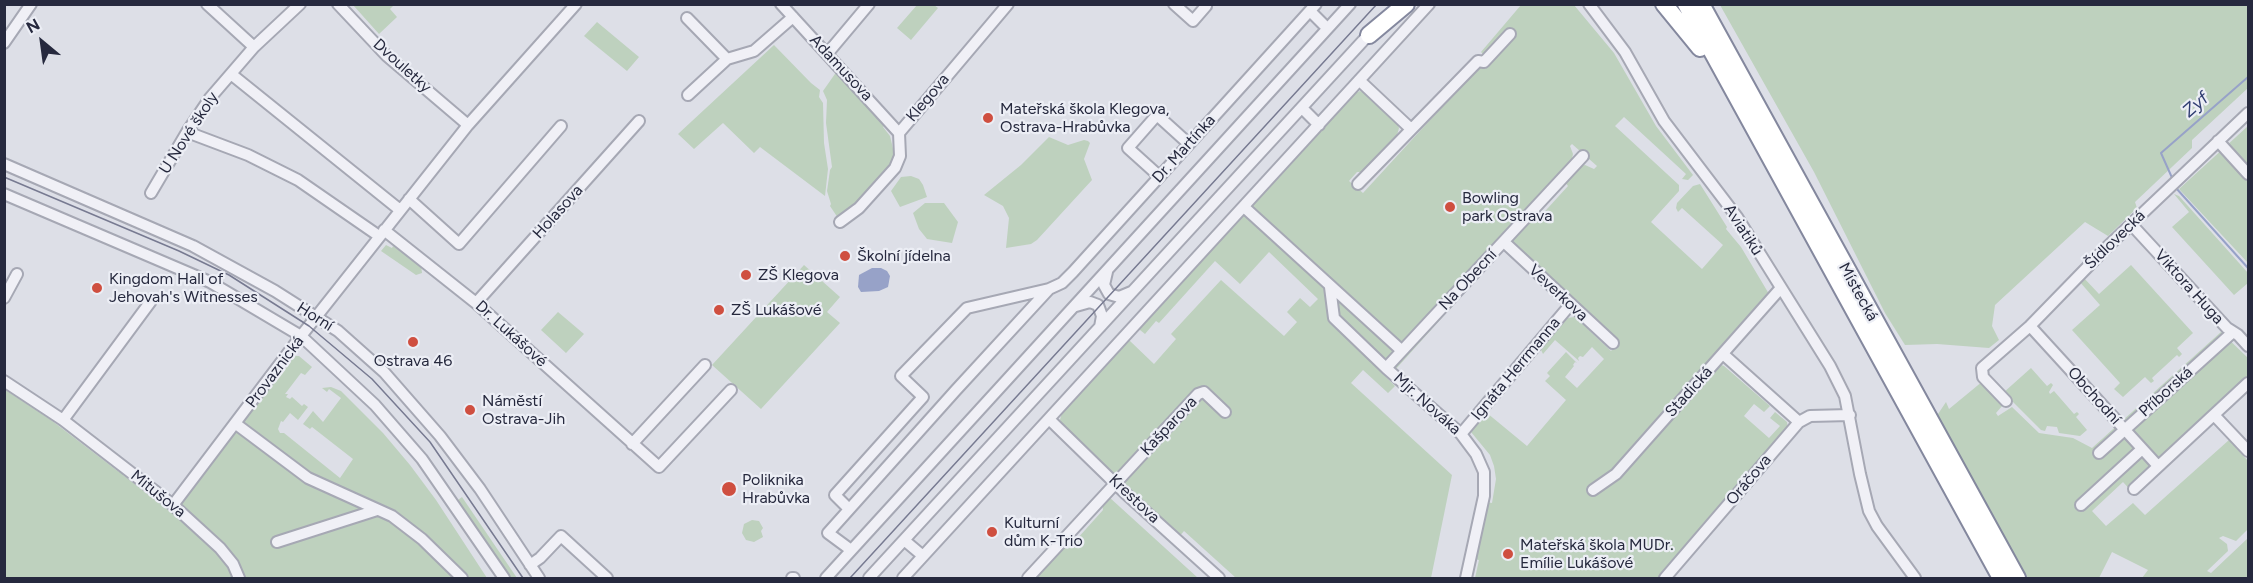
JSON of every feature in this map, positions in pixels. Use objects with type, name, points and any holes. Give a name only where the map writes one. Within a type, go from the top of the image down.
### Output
[{"type":"highway","points":[[1369,34],[1406,4]]},
{"type":"highway","points":[[1664,4],[1731,86]]},
{"type":"highway","name":"Místecká","points":[[1686,4],[2001,579]]},
{"type":"highway","name":"Místecká","points":[[1701,4],[1918,403],[2017,579]]},
{"type":"street","points":[[207,4],[254,47]]},
{"type":"street","name":"U Nové školy","points":[[151,193],[210,98],[254,47],[300,4]]},
{"type":"street","name":"Dvouletky","points":[[338,4],[387,56],[468,124]]},
{"type":"street","name":"Provaznická","points":[[173,505],[301,336],[468,124],[576,4]]},
{"type":"street","name":"Adamusova","points":[[781,4],[899,133]]},
{"type":"street","points":[[827,54],[869,4]]},
{"type":"street","name":"Klegova","points":[[840,222],[859,208],[895,168],[900,156],[899,133],[1008,4]]},
{"type":"street","points":[[1174,4],[1192,21],[1206,6],[1205,4]]},
{"type":"street","name":"Dr. Martínka","points":[[826,579],[1350,4]]},
{"type":"street","points":[[869,579],[1396,4]]},
{"type":"street","points":[[903,579],[1429,4]]},
{"type":"street","name":"Aviatiků","points":[[1589,4],[1625,52],[1664,121],[1737,217],[1830,366],[1845,396],[1860,474],[1873,519],[1915,579]]},
{"type":"street","points":[[4,43],[26,6]]},
{"type":"street","points":[[1313,8],[1328,28]]},
{"type":"street","name":"Dr. Martínka","points":[[849,508],[835,495],[923,397],[901,376],[967,308],[1049,289],[1062,283],[1313,8]]},
{"type":"street","points":[[688,95],[727,59],[754,51],[793,17]]},
{"type":"street","points":[[687,18],[727,59]]},
{"type":"street","points":[[1358,184],[1478,61],[1484,62],[1510,34]]},
{"type":"street","name":"U Nové školy","points":[[231,74],[400,210]]},
{"type":"street","points":[[1360,81],[1411,129]]},
{"type":"street","points":[[1302,108],[1319,125]]},
{"type":"street","name":"Šídlovecká","points":[[2006,401],[1983,377],[1982,368],[2030,326],[2106,248],[2248,113]]},
{"type":"street","points":[[1160,176],[1128,148],[1157,116],[1189,144]]},
{"type":"street","name":"Holasova","points":[[476,303],[639,122]]},
{"type":"street","points":[[409,199],[459,244],[561,126]]},
{"type":"street","name":"Dr. Lukášové","points":[[187,132],[248,155],[298,180],[381,233],[476,303],[659,467],[731,390]]},
{"type":"street","points":[[2218,141],[2248,174]]},
{"type":"street","name":"Na Obecní","points":[[1401,350],[1583,156]]},
{"type":"street","name":"Horní","points":[[4,164],[193,246],[275,291],[335,329],[369,358],[440,436],[480,489],[539,579]]},
{"type":"street","name":"Horní","points":[[4,194],[210,282],[301,336],[375,405],[422,459],[504,579]]},
{"type":"street","name":"Mjr. Nováka","points":[[1244,207],[1401,350],[1386,368]]},
{"type":"street","name":"Viktora Huga","points":[[2132,224],[2227,328],[2238,335],[2248,346]]},
{"type":"street","name":"Veverkova","points":[[1504,242],[1612,344]]},
{"type":"street","points":[[1107,272],[1104,285],[1109,294],[1119,297],[1133,291]]},
{"type":"street","points":[[4,298],[16,274]]},
{"type":"street","name":"Mjr. Nováka","points":[[1330,287],[1334,318],[1386,368],[1461,434],[1476,454],[1484,472],[1484,496],[1466,579]]},
{"type":"street","name":"Dr. Martínka","points":[[851,550],[828,533],[1049,289]]},
{"type":"street","name":"Stadická","points":[[1593,490],[1616,474],[1780,289]]},
{"type":"street","points":[[63,420],[151,301]]},
{"type":"street","points":[[1076,306],[1087,302],[1098,305],[1102,316],[1100,327]]},
{"type":"street","name":"Ignáta Herrmanna","points":[[1461,434],[1570,305]]},
{"type":"street","name":"Obchodní","points":[[2030,326],[2158,466]]},
{"type":"street","name":"Příborská","points":[[2099,453],[2233,332]]},
{"type":"street","points":[[1723,354],[1799,422],[1810,416],[1850,415]]},
{"type":"street","points":[[632,444],[705,365]]},
{"type":"street","name":"Mitušova","points":[[4,381],[63,420],[173,505],[220,548],[233,564],[239,579]]},
{"type":"street","points":[[2134,489],[2248,383]]},
{"type":"street","name":"Kašparova","points":[[1116,483],[1198,394],[1204,392],[1226,412]]},
{"type":"street","points":[[2214,415],[2248,451]]},
{"type":"street","name":"Krestova","points":[[1049,419],[1219,579]]},
{"type":"street","name":"Oráčova","points":[[1665,579],[1799,422]]},
{"type":"street","points":[[236,424],[308,478],[392,516],[422,539],[462,579]]},
{"type":"street","points":[[2081,505],[2142,449]]},
{"type":"street","points":[[1028,579],[1116,483]]},
{"type":"street","points":[[348,519],[349,497]]},
{"type":"street","points":[[277,542],[377,510]]},
{"type":"street","points":[[530,565],[561,536],[607,579]]},
{"type":"street","points":[[904,540],[923,556]]},
{"type":"green space","points":[[353,5],[394,5],[390,9],[397,17],[379,34]]},
{"type":"green space","points":[[917,5],[934,5],[938,8],[911,40],[897,28]]},
{"type":"green space","points":[[1521,5],[1574,5],[1614,53],[1656,126],[1693,175],[1688,180],[1682,179],[1686,174],[1624,117],[1615,126],[1679,185],[1679,191],[1651,222],[1702,269],[1723,245],[1682,208],[1678,212],[1676,208],[1677,203],[1693,186],[1700,184],[1727,227],[1726,229],[1741,247],[1769,294],[1652,426],[1613,482],[1719,364],[1770,406],[1764,412],[1754,404],[1744,416],[1769,438],[1780,426],[1770,418],[1775,412],[1787,422],[1788,429],[1658,578],[1475,578],[1479,560],[1474,559],[1486,502],[1492,503],[1496,479],[1490,455],[1471,432],[1487,413],[1527,446],[1566,400],[1545,381],[1550,376],[1547,373],[1566,352],[1577,363],[1575,362],[1565,377],[1577,388],[1604,359],[1592,347],[1583,357],[1578,358],[1579,361],[1555,340],[1543,354],[1541,350],[1567,318],[1575,317],[1611,351],[1617,344],[1512,244],[1511,240],[1532,216],[1537,220],[1568,186],[1564,181],[1580,166],[1585,165],[1594,169],[1597,166],[1572,144],[1570,146],[1573,154],[1571,163],[1407,341],[1403,340],[1400,355],[1419,340],[1503,250],[1395,370],[1385,361],[1377,368],[1395,386],[1388,393],[1363,370],[1351,383],[1452,475],[1431,578],[1236,578],[1184,531],[1178,538],[1126,489],[1125,484],[1064,428],[1060,420],[1062,412],[1126,341],[1130,341],[1154,364],[1176,339],[1171,334],[1221,280],[1284,336],[1297,322],[1287,312],[1300,298],[1310,307],[1318,299],[1269,252],[1240,284],[1215,261],[1159,323],[1156,321],[1145,334],[1140,330],[1140,326],[1353,94],[1360,91],[1367,94],[1397,122],[1399,128],[1396,139],[1362,172],[1357,172],[1349,181],[1363,193],[1487,58],[1481,52]]},
{"type":"green space","points":[[1720,5],[2248,5],[2248,88],[2192,140],[2192,148],[2135,202],[2137,208],[2108,236],[2085,222],[1995,305],[1992,326],[1999,340],[1989,348],[1937,344],[1905,345],[1885,313],[1814,172]]},
{"type":"green space","points":[[597,22],[639,57],[627,71],[584,36]]},
{"type":"green space","points":[[774,45],[820,90],[828,169],[825,196],[760,147],[754,153],[723,123],[694,149],[678,134]]},
{"type":"green space","points":[[837,71],[886,124],[883,127],[890,136],[895,157],[891,166],[847,214],[838,218],[830,206],[827,191],[832,167],[826,123],[827,100],[823,91]]},
{"type":"green space","points":[[2248,126],[2248,263],[2179,189]]},
{"type":"green space","points":[[1049,137],[1068,145],[1084,140],[1090,143],[1084,159],[1092,180],[1037,240],[1031,244],[1006,248],[1009,218],[1003,206],[984,195],[1021,165]]},
{"type":"green space","points":[[911,176],[919,179],[927,197],[900,207],[891,191],[901,177]]},
{"type":"green space","points":[[2174,194],[2179,196],[2248,273],[2248,283],[2234,295],[2172,227],[2189,212]]},
{"type":"green space","points":[[925,203],[944,203],[958,222],[952,243],[927,239],[919,229],[913,213]]},
{"type":"green space","points":[[386,245],[392,248],[393,246],[421,265],[422,273],[416,275],[381,251]]},
{"type":"green space","points":[[804,265],[840,297],[827,312],[840,323],[761,409],[712,365]]},
{"type":"green space","points":[[2131,265],[2193,333],[2177,348],[2182,354],[2179,357],[2177,355],[2152,378],[2154,381],[2151,383],[2145,377],[2123,397],[2114,389],[2120,383],[2072,330],[2100,305],[2079,281],[2083,277],[2099,294]]},
{"type":"green space","points":[[558,312],[584,334],[566,353],[541,330]]},
{"type":"green space","points":[[2221,332],[2248,358],[2248,391],[2135,495],[2123,482],[2092,511],[2106,526],[2133,503],[2145,515],[2229,440],[2248,461],[2248,529],[2236,541],[2223,536],[2219,538],[2227,544],[2228,551],[2207,571],[2211,573],[2248,538],[2248,578],[2142,578],[2148,570],[2112,552],[2099,578],[2028,578],[1936,417],[1946,402],[1949,409],[1983,381],[2003,405],[1996,413],[1998,416],[2012,407],[2039,433],[2073,438],[2092,448]]},
{"type":"green space","points":[[299,356],[312,367],[305,375],[301,373],[285,394],[288,394],[286,397],[290,399],[292,397],[302,406],[304,404],[308,407],[298,420],[290,413],[283,422],[281,421],[278,429],[280,433],[284,433],[340,478],[353,459],[312,427],[310,429],[303,424],[313,411],[323,422],[341,398],[329,389],[327,392],[322,388],[331,387],[341,391],[383,433],[410,465],[487,578],[5,578],[4,389],[51,420],[119,472],[124,473],[123,475],[159,502],[161,500],[174,510],[289,357],[292,359]]},
{"type":"green space","points":[[2031,368],[2047,386],[2051,383],[2053,385],[2050,394],[2054,391],[2074,414],[2077,412],[2079,414],[2076,417],[2087,430],[2080,436],[2059,433],[2057,427],[2047,426],[2045,431],[2041,430],[2004,396],[2003,393]]},
{"type":"green space","points":[[462,497],[517,578],[508,578],[458,500]]},
{"type":"green space","points":[[1109,497],[1198,578],[1034,578],[1062,547],[1068,549],[1103,510],[1102,504]]},
{"type":"green space","points":[[752,520],[759,521],[763,528],[761,531],[763,537],[754,542],[746,540],[742,533],[744,524]]},
{"type":"water","points":[[872,268],[881,268],[890,276],[888,287],[879,291],[861,292],[858,287],[859,275]]},
{"type":"waterway","name":"Zyf","points":[[2173,180],[2161,153],[2248,77]]},
{"type":"waterway","points":[[2176,188],[2248,268]]},
{"type":"tram line","points":[[850,578],[1377,4]]},
{"type":"tram line","points":[[4,177],[179,251],[229,275],[309,326],[372,379],[430,442],[523,578]]},
{"type":"place","name":"Mateřská škola Klegova, Ostrava-Hrabůvka","points":[[988,118]]},
{"type":"place","name":"Bowling park Ostrava","points":[[1450,207]]},
{"type":"place","name":"Školní jídelna","points":[[845,256]]},
{"type":"place","name":"ZŠ Klegova","points":[[746,275]]},
{"type":"place","name":"Kingdom Hall of Jehovah's Witnesses","points":[[97,288]]},
{"type":"place","name":"ZŠ Lukášové","points":[[719,310]]},
{"type":"place","name":"Ostrava 46","points":[[413,342]]},
{"type":"place","name":"Náměstí Ostrava-Jih","points":[[470,410]]},
{"type":"place","name":"Poliknika Hrabůvka","points":[[729,489]]},
{"type":"place","name":"Kulturní dům K-Trio","points":[[992,532]]},
{"type":"place","name":"Mateřská škola MUDr. Emílie Lukášové","points":[[1508,554]]}]
